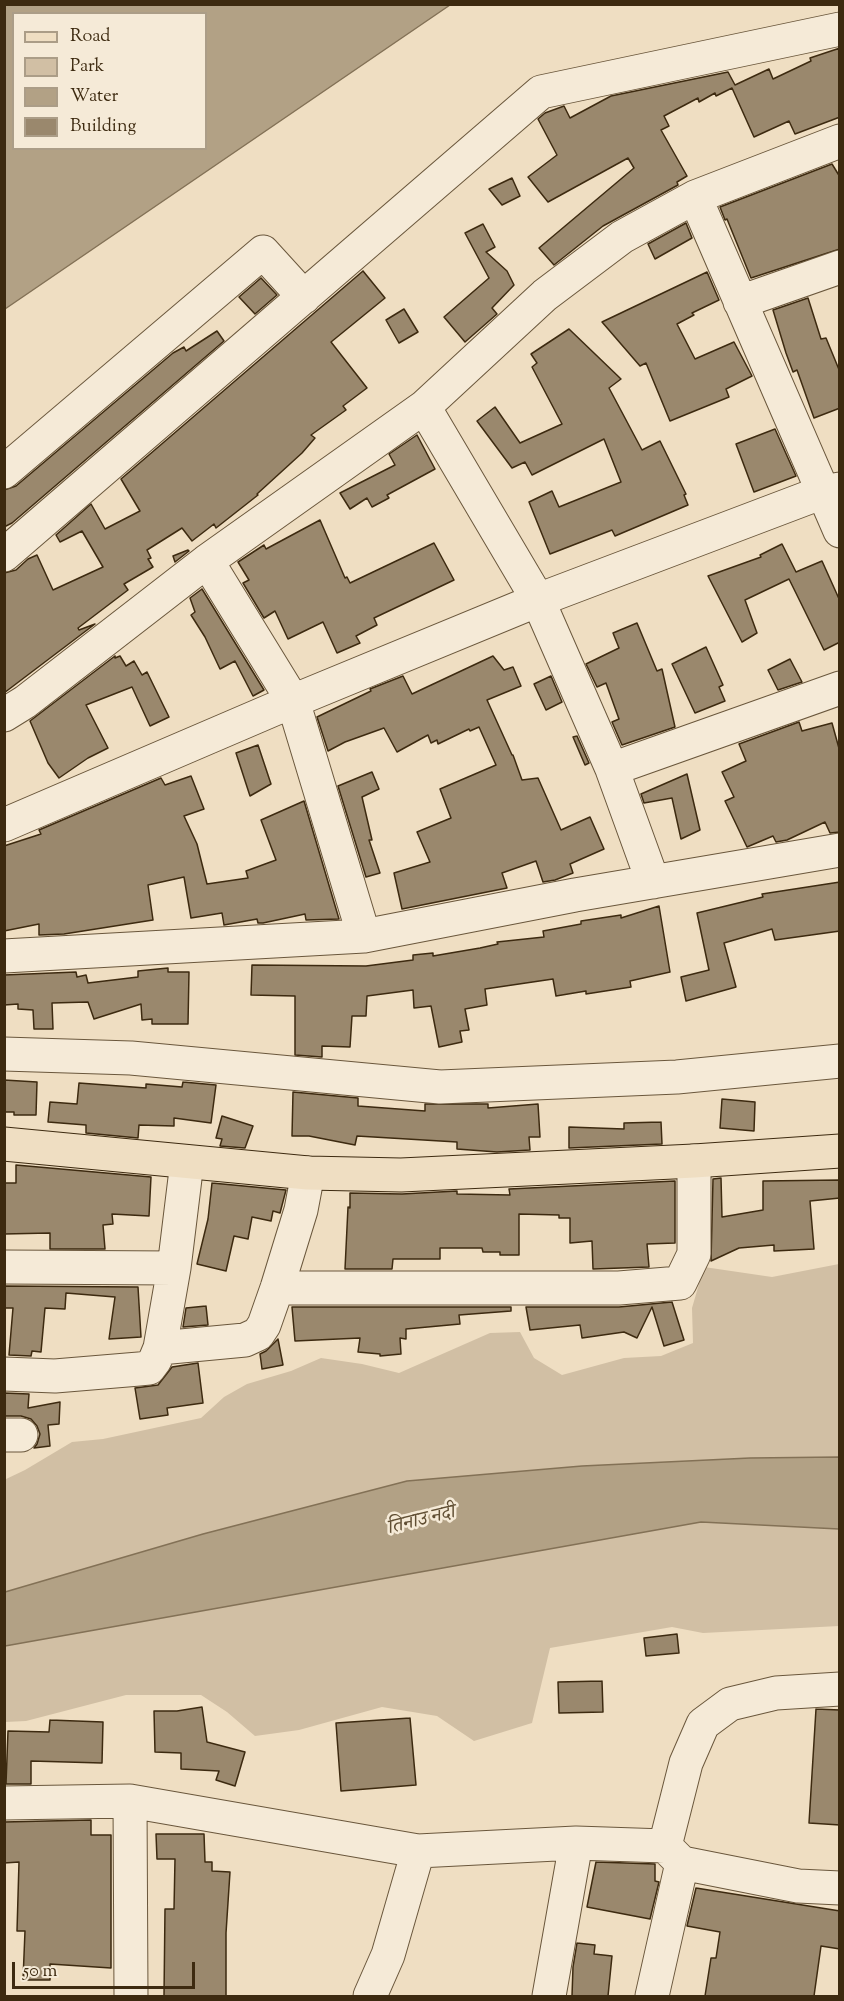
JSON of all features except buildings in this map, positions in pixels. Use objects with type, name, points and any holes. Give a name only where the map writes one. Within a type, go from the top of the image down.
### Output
[{"type":"main road","points":[[4,1144],[308,1173],[401,1175],[694,1161],[840,1151]]},
{"type":"street","points":[[4,555],[541,92],[840,29]]},
{"type":"street","points":[[4,715],[25,702],[207,561],[424,407],[545,295],[622,237],[695,197],[840,141]]},
{"type":"street","points":[[695,197],[740,302],[831,490],[840,531]]},
{"type":"street","points":[[4,472],[263,252],[304,297]]},
{"type":"street","points":[[740,302],[840,267]]},
{"type":"street","points":[[424,407],[538,600],[612,769],[653,882]]},
{"type":"street","points":[[4,825],[293,701],[538,600],[831,490]]},
{"type":"street","points":[[207,561],[293,701],[364,936]]},
{"type":"street","points":[[612,769],[840,688]]},
{"type":"street","points":[[4,957],[364,936],[575,895],[840,850]]},
{"type":"street","points":[[4,1053],[131,1058],[440,1087],[677,1077],[840,1061]]},
{"type":"street","points":[[277,1288],[619,1287],[680,1283],[694,1254],[694,1161]]},
{"type":"street","points":[[4,1374],[55,1376],[149,1368],[160,1348],[174,1268],[188,1162]]},
{"type":"street","points":[[160,1348],[245,1340],[258,1334],[264,1325],[277,1288],[301,1210],[308,1173]]},
{"type":"street","points":[[4,1267],[174,1268]]},
{"type":"street","points":[[652,1996],[686,1763],[704,1724],[730,1704],[776,1693],[840,1689]]},
{"type":"street","points":[[4,1803],[130,1801],[418,1851],[576,1843],[673,1854],[798,1886],[840,1888]]},
{"type":"street","points":[[130,1801],[131,1996]]},
{"type":"street","points":[[549,1996],[576,1843]]},
{"type":"street","points":[[370,1996],[388,1955],[418,1851]]},
{"type":"green space","points":[[839,1264],[839,1457],[750,1458],[407,1481],[203,1534],[5,1592],[4,1480],[72,1442],[103,1439],[201,1418],[224,1397],[247,1384],[291,1371],[321,1358],[362,1364],[399,1373],[490,1333],[520,1332],[534,1358],[562,1375],[624,1358],[661,1356],[693,1343],[692,1308],[704,1267],[772,1277]]},
{"type":"green space","points":[[701,1522],[839,1529],[839,1626],[703,1633],[672,1627],[550,1648],[532,1723],[474,1741],[437,1716],[382,1707],[299,1730],[255,1736],[227,1712],[201,1695],[126,1695],[26,1721],[5,1722],[5,1646]]},
{"type":"water","points":[[5,4],[450,5],[5,309]]},
{"type":"water","name":"तिनाउ नदी","points":[[839,1457],[839,1529],[701,1522],[5,1646],[5,1592],[203,1534],[407,1481],[582,1466],[750,1458]]}]
